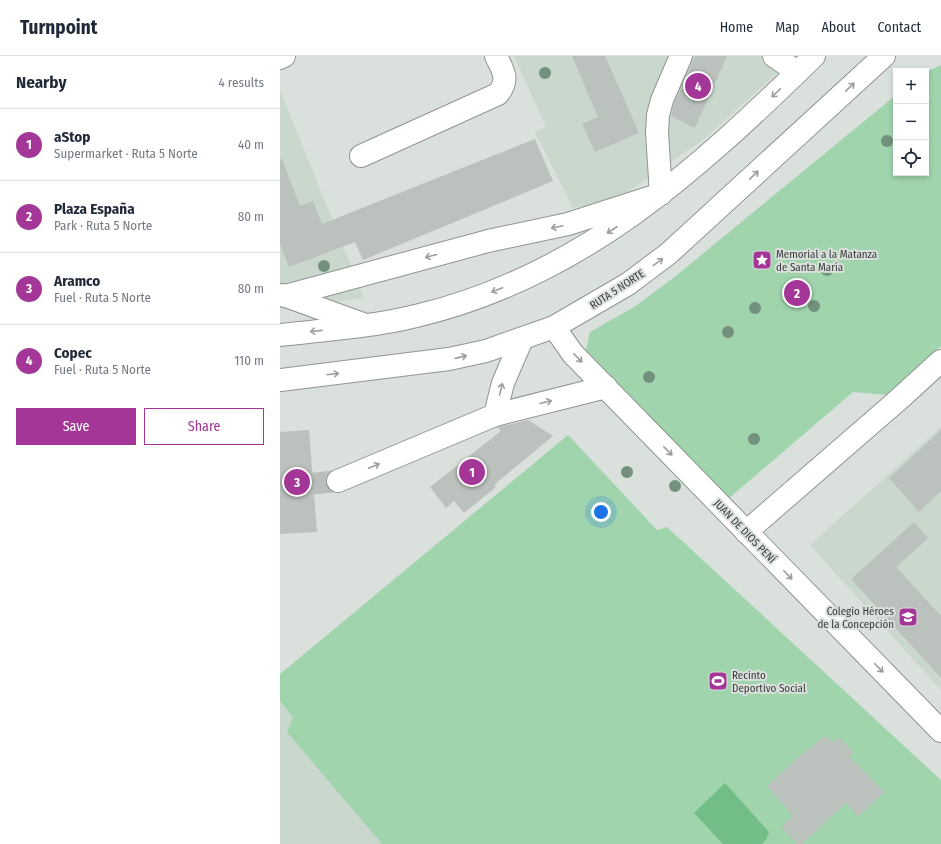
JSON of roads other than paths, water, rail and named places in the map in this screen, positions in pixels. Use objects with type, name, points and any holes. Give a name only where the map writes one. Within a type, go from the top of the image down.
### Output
[{"type":"main road","points":[[280,58],[284,56]]},
{"type":"main road","points":[[361,156],[498,94],[503,88],[505,76],[496,56]]},
{"type":"main road","points":[[661,194],[657,133],[658,115],[662,100],[680,56]]},
{"type":"main road","points":[[774,56],[797,72]]},
{"type":"main road","points":[[280,335],[368,326],[416,316],[462,303],[508,286],[546,268],[582,249],[617,227],[661,194],[716,148],[814,56]]},
{"type":"main road","name":"RUTA 5 NORTE","points":[[280,380],[449,360],[486,351],[554,327],[628,284],[668,254],[884,59]]},
{"type":"main road","points":[[283,295],[488,241],[568,224],[661,194]]},
{"type":"main road","points":[[283,295],[368,326]]},
{"type":"main road","name":"JUAN DE DIOS PENÍ","points":[[554,327],[573,354],[941,731]]},
{"type":"main road","points":[[495,415],[503,383],[522,339]]},
{"type":"main road","points":[[746,532],[941,361]]},
{"type":"main road","points":[[338,481],[495,415],[606,387]]},
{"type":"tunnel","points":[[280,487],[338,481]]},
{"type":"place","name":"Copec","points":[[698,86]]},
{"type":"place","name":"Memorial a la Matanza de Santa María","points":[[762,260]]},
{"type":"place","name":"Plaza España","points":[[797,293]]},
{"type":"place","name":"aStop","points":[[472,472]]},
{"type":"place","name":"Aramco","points":[[297,482]]},
{"type":"place","name":"Colegio Héroes de la Concepción","points":[[908,617]]},
{"type":"place","name":"Recinto Deportivo Social","points":[[718,681]]}]
